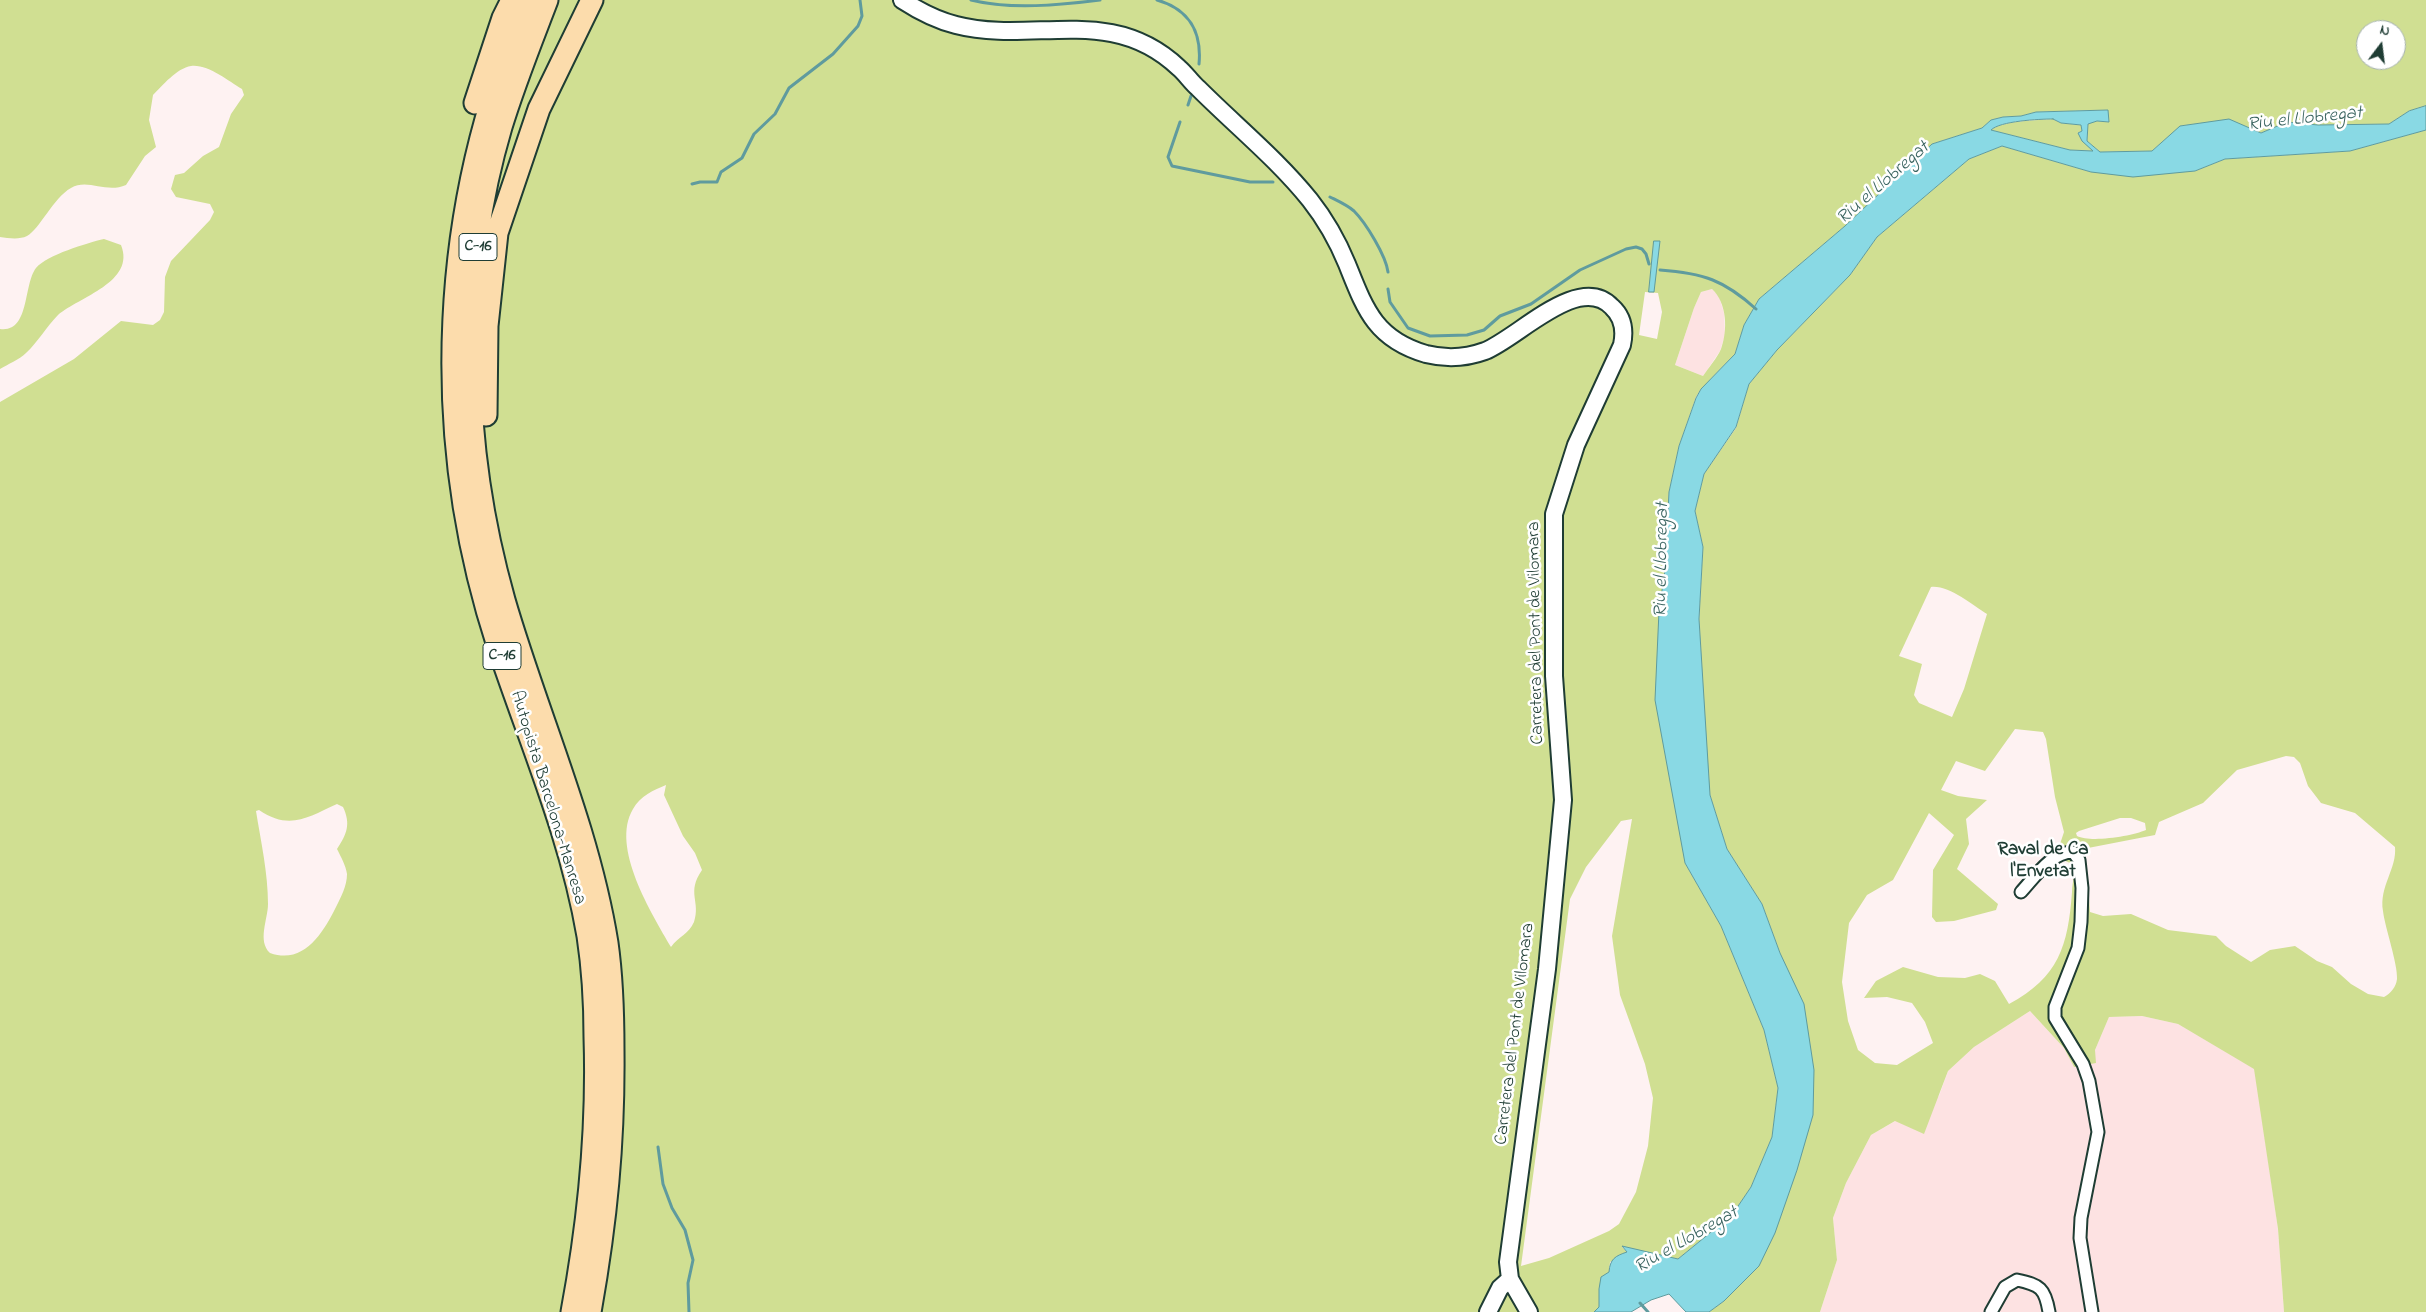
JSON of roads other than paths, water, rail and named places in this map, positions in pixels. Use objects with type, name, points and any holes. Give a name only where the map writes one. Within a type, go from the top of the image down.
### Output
[{"type":"highway","points":[[454,431],[446,401],[444,321],[457,188],[475,101],[503,18],[512,0]]},
{"type":"highway","name":"Autopista Barcelona-Manresa","points":[[529,0],[488,109],[467,203],[452,319],[454,431],[467,520],[482,590],[498,646],[576,878],[588,939],[594,1004],[595,1125],[592,1179],[583,1253],[572,1312]]},
{"type":"highway","name":"Autopista Barcelona-Manresa","points":[[547,0],[500,130],[483,208],[471,294],[472,431],[483,503],[504,598],[586,850],[607,943],[612,1006],[613,1127],[605,1226],[590,1312]]},
{"type":"highway","points":[[483,503],[487,326],[497,233],[539,109],[592,0]]},
{"type":"street","name":"Carretera del Pont de Vilomara","points":[[902,0],[935,18],[958,26],[992,30],[1048,28],[1111,32],[1153,49],[1178,66],[1199,89],[1277,162],[1309,199],[1321,215],[1346,262],[1361,302],[1376,324],[1392,338],[1409,348],[1448,358],[1465,357],[1486,351],[1560,304],[1582,297],[1605,301],[1620,317],[1623,330],[1622,345],[1576,446],[1554,514],[1554,676],[1563,800],[1547,969],[1509,1246],[1512,1282]]},
{"type":"street","points":[[2021,892],[2046,865],[2063,852],[2073,852],[2079,860],[2082,888],[2078,948],[2055,1007],[2055,1018],[2086,1072],[2098,1132],[2081,1218],[2080,1238],[2092,1312]]},
{"type":"street","points":[[1991,1312],[2005,1287],[2017,1280],[2035,1284],[2046,1295],[2049,1312]]},
{"type":"street","points":[[1488,1312],[1500,1288],[1512,1282],[1529,1312]]},
{"type":"water","points":[[2426,106],[2426,130],[2350,151],[2225,159],[2195,171],[2133,177],[2091,172],[2002,146],[1969,159],[1877,237],[1850,275],[1777,350],[1749,384],[1736,427],[1704,474],[1695,511],[1703,547],[1699,619],[1710,795],[1727,849],[1762,904],[1780,953],[1804,1004],[1814,1070],[1813,1115],[1797,1170],[1775,1233],[1759,1266],[1724,1301],[1709,1312],[1686,1312],[1669,1294],[1651,1300],[1631,1312],[1594,1312],[1599,1307],[1601,1277],[1609,1272],[1614,1259],[1627,1252],[1622,1246],[1678,1259],[1732,1215],[1751,1187],[1772,1137],[1778,1088],[1764,1030],[1721,926],[1685,863],[1655,700],[1659,611],[1665,570],[1669,492],[1679,446],[1696,398],[1701,389],[1735,354],[1744,325],[1759,299],[1845,226],[1932,144],[1982,128],[1991,120],[2036,112],[2108,110],[2109,122],[2097,121],[2088,124],[2087,141],[2100,152],[2152,151],[2180,126],[2229,119],[2261,133],[2287,122],[2318,125],[2389,124],[2409,111]],"holes":[[[2053,119],[2061,123],[2081,125],[2082,131],[2078,133],[2082,141],[2093,151],[2070,150],[1991,130],[2003,124],[2030,120]]]},
{"type":"water","points":[[1654,241],[1660,241],[1654,292],[1649,292]]},
{"type":"waterway","points":[[692,184],[717,182],[721,172],[742,158],[754,134],[775,114],[789,88],[833,54],[858,26],[862,16],[860,0]]},
{"type":"waterway","points":[[971,0],[1019,6],[1100,0]]},
{"type":"waterway","points":[[1157,0],[1177,9],[1191,23],[1198,42],[1199,64]]},
{"type":"waterway","points":[[1188,105],[1191,96]]},
{"type":"waterway","points":[[1180,122],[1168,157],[1172,166],[1250,182],[1273,182]]},
{"type":"waterway","points":[[1330,197],[1359,216],[1380,249],[1388,272]]},
{"type":"waterway","points":[[1388,289],[1390,302],[1408,328],[1430,336],[1467,335],[1484,330],[1500,316],[1531,304],[1580,270],[1626,249],[1636,247],[1642,249],[1646,254],[1649,264]]},
{"type":"waterway","points":[[1660,270],[1689,273],[1712,280],[1734,291],[1756,309]]},
{"type":"waterway","points":[[658,1147],[663,1184],[672,1208],[685,1230],[693,1260],[688,1283],[689,1312]]},
{"type":"waterway","points":[[1640,1303],[1648,1312]]},
{"type":"district","name":"Raval de Ca l'Envetat","points":[[2043,862]]},
{"type":"water label","name":"Riu el Llobregat","points":[[2305,120]]},
{"type":"water label","name":"Riu el Llobregat","points":[[1884,184]]},
{"type":"water label","name":"Riu el Llobregat","points":[[1663,560]]},
{"type":"water label","name":"Riu el Llobregat","points":[[1687,1241]]}]
